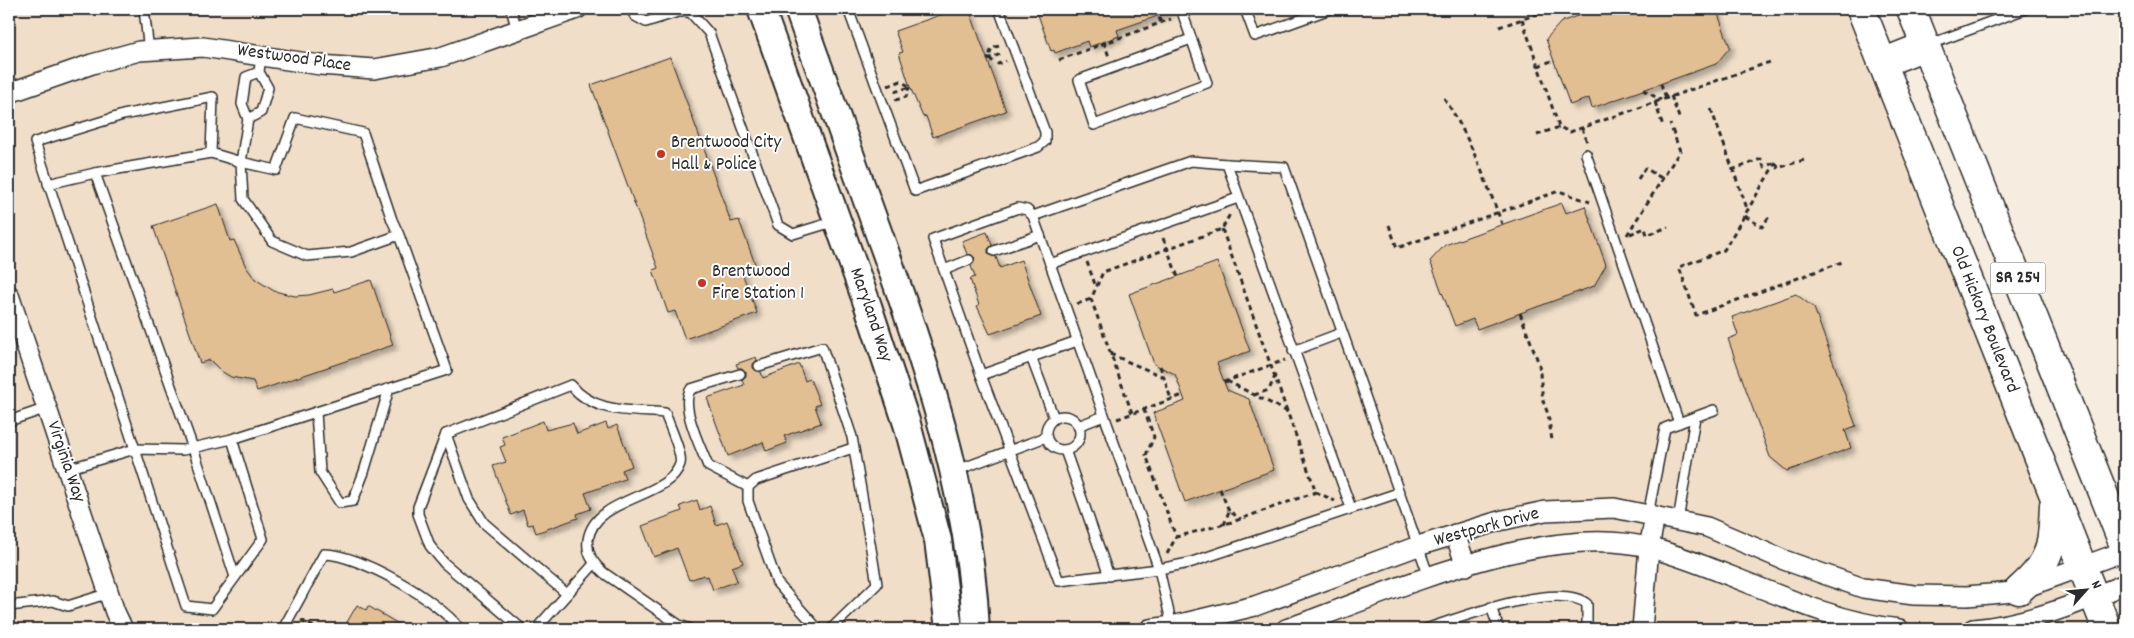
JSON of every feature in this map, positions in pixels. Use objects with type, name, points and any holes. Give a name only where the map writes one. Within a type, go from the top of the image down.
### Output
[{"type":"main road","name":"Maryland Way","points":[[760,9],[868,306],[907,424],[938,540],[949,629]]},
{"type":"main road","name":"Maryland Way","points":[[798,9],[880,238],[939,413],[965,532],[976,629]]},
{"type":"main road","name":"Old Hickory Boulevard","points":[[1861,9],[2107,629]]},
{"type":"main road","name":"SR 254","points":[[1910,9],[2125,550]]},
{"type":"main road","points":[[1882,63],[1925,46]]},
{"type":"main road","points":[[836,221],[880,238]]},
{"type":"main road","points":[[2018,590],[2036,575],[2046,560],[2052,541],[2054,496]]},
{"type":"street","name":"Westwood Place","points":[[9,93],[92,64],[149,50],[203,47],[260,64],[320,65],[374,69],[441,57],[577,9]]},
{"type":"street","name":"Virginia Way","points":[[9,295],[109,593],[123,629]]},
{"type":"street","name":"Westpark Drive","points":[[1150,629],[1172,626],[1255,606],[1455,534],[1499,521],[1545,512],[1614,508],[1706,527],[1784,560],[1864,588],[1914,596],[1967,596],[2018,590],[2082,568],[2125,550]]},
{"type":"street","points":[[1642,629],[1650,548],[1651,516]]},
{"type":"street","points":[[1455,534],[1466,566]]},
{"type":"street","name":"Westpark Drive","points":[[1286,629],[1429,578],[1544,545],[1607,543],[1650,548],[1705,566],[1775,595],[1867,626],[1899,629]]},
{"type":"street","points":[[1972,629],[1998,627],[2094,597],[2125,584]]},
{"type":"lane","points":[[144,9],[149,50]]},
{"type":"lane","points":[[511,9],[518,30]]},
{"type":"lane","points":[[631,9],[635,16],[646,22],[689,10],[709,34],[778,225],[793,234],[836,221]]},
{"type":"lane","points":[[848,9],[915,191],[1043,144],[1045,132],[999,9]]},
{"type":"lane","points":[[1246,9],[1255,36],[1330,9]]},
{"type":"lane","points":[[1925,46],[2025,9]]},
{"type":"lane","points":[[1182,12],[1192,39],[1207,83],[1094,125],[1079,80],[1192,39]]},
{"type":"lane","points":[[248,118],[261,112],[268,88],[260,64],[246,78],[242,104],[248,118],[241,162],[243,199],[272,241],[307,256],[351,252],[399,234]]},
{"type":"lane","points":[[211,153],[213,97],[123,115],[35,142],[186,606],[212,609],[263,539],[232,439]]},
{"type":"lane","points":[[48,184],[95,172],[211,153],[276,170],[295,118],[363,133],[392,220],[399,234],[447,370],[232,439],[184,450],[135,449],[67,469]]},
{"type":"lane","points":[[1586,154],[1679,423]]},
{"type":"lane","points":[[1033,216],[1168,167],[1191,161],[1284,166],[1341,333],[1429,578]]},
{"type":"lane","points":[[1227,164],[1351,508]]},
{"type":"lane","points":[[95,172],[193,448],[235,577]]},
{"type":"lane","points":[[1050,264],[1238,198]]},
{"type":"lane","points":[[1172,626],[1159,570],[1033,216],[1027,210],[1018,208],[933,239],[981,375],[1059,581],[1159,570],[1189,563],[1398,493]]},
{"type":"lane","points":[[994,251],[1040,235]]},
{"type":"lane","points":[[944,270],[969,260]]},
{"type":"lane","points":[[1294,354],[1341,333]]},
{"type":"lane","points":[[981,375],[1077,341]]},
{"type":"lane","points":[[759,366],[822,347],[852,438],[877,584],[831,629]]},
{"type":"lane","points":[[1032,357],[1054,418]]},
{"type":"lane","points":[[740,374],[691,389],[687,395],[686,404],[708,466],[748,487]]},
{"type":"lane","points":[[522,629],[444,563],[430,546],[418,514],[418,507],[446,434],[572,385],[577,392],[598,406],[665,413],[681,457],[676,471],[662,483],[609,510],[596,522],[588,537],[588,546],[594,564],[679,625],[690,629]]},
{"type":"lane","points":[[316,412],[320,472],[340,503],[353,502],[364,472],[388,389]]},
{"type":"lane","points":[[9,421],[47,408]]},
{"type":"lane","points":[[1651,516],[1665,428],[1714,410]]},
{"type":"lane","points":[[1060,416],[1069,417],[1078,426],[1080,433],[1077,443],[1065,450],[1052,446],[1046,437],[1047,425],[1054,418],[1060,416]]},
{"type":"lane","points":[[1678,521],[1695,417]]},
{"type":"lane","points":[[1078,426],[1106,419]]},
{"type":"lane","points":[[446,434],[469,499],[484,523],[567,594]]},
{"type":"lane","points":[[952,472],[1046,437]]},
{"type":"lane","points":[[818,629],[776,583],[748,501],[748,487],[756,480],[853,448]]},
{"type":"lane","points":[[1065,450],[1109,576]]},
{"type":"lane","points":[[283,629],[324,554],[333,554],[356,561],[402,584],[448,616],[460,629]]},
{"type":"lane","points":[[536,629],[594,564]]},
{"type":"lane","points":[[9,606],[53,601],[68,606],[109,593]]},
{"type":"lane","points":[[1426,629],[1492,607],[1529,599],[1570,597],[1582,599],[1588,604],[1587,629]]},
{"type":"lane","points":[[1492,607],[1499,629]]},
{"type":"lane","points":[[1723,629],[1736,627],[1741,629]]},
{"type":"path","points":[[1156,9],[1162,23]]},
{"type":"path","points":[[1499,28],[1552,9]]},
{"type":"path","points":[[1059,60],[1162,23],[1182,12]]},
{"type":"path","points":[[1522,19],[1559,127]]},
{"type":"path","points":[[1538,66],[1554,60]]},
{"type":"path","points":[[1537,135],[1559,127],[1570,132],[1770,62]]},
{"type":"path","points":[[881,97],[901,81],[910,87]]},
{"type":"path","points":[[1661,84],[1666,98]]},
{"type":"path","points":[[881,97],[906,97],[910,87]]},
{"type":"path","points":[[881,97],[910,87]]},
{"type":"path","points":[[1643,90],[1661,100]]},
{"type":"path","points":[[1671,96],[1680,120]]},
{"type":"path","points":[[1444,98],[1458,119],[1481,165],[1502,224]]},
{"type":"path","points":[[1655,102],[1663,126]]},
{"type":"path","points":[[1711,109],[1748,211]]},
{"type":"path","points":[[1629,234],[1680,151],[1670,124]]},
{"type":"path","points":[[1776,162],[1778,168],[1807,159]]},
{"type":"path","points":[[1732,170],[1761,160],[1764,167],[1776,162]]},
{"type":"path","points":[[1776,162],[1724,250],[1679,266],[1696,315],[1845,262]]},
{"type":"path","points":[[1638,179],[1645,168],[1663,179]]},
{"type":"path","points":[[1389,224],[1397,248],[1559,190],[1604,207]]},
{"type":"path","points":[[1132,413],[1091,300],[1103,272],[1222,229],[1238,198]]},
{"type":"path","points":[[1745,216],[1762,227],[1770,215]]},
{"type":"path","points":[[1159,226],[1178,277]]},
{"type":"path","points":[[1615,240],[1645,228],[1647,235],[1668,227]]},
{"type":"path","points":[[1222,229],[1316,492]]},
{"type":"path","points":[[1084,252],[1096,288]]},
{"type":"path","points":[[1520,313],[1539,364],[1543,401],[1548,414],[1552,440]]},
{"type":"path","points":[[1110,354],[1164,377]]},
{"type":"path","points":[[1288,413],[1226,381],[1271,365],[1294,354]]},
{"type":"path","points":[[1160,366],[1171,399]]},
{"type":"path","points":[[1254,395],[1269,390],[1275,375]]},
{"type":"path","points":[[1106,419],[1132,413],[1183,395]]},
{"type":"path","points":[[1144,409],[1154,437],[1146,455],[1176,537],[1159,570]]},
{"type":"path","points":[[1220,489],[1229,512],[1241,519]]},
{"type":"path","points":[[1176,537],[1241,519],[1316,492],[1351,508]]},
{"type":"path","points":[[1224,524],[1229,512]]},
{"type":"path","points":[[292,614],[318,629]]},
{"type":"shaded area","points":[[9,9],[1844,9],[2091,629],[9,629]]},
{"type":"building","points":[[957,9],[969,9],[1006,111],[933,137],[926,116],[923,117],[910,87],[899,53],[903,52],[895,31]]},
{"type":"building","points":[[1036,9],[1172,9],[1172,11],[1117,30],[1119,36],[1089,47],[1087,41],[1055,53],[1054,50],[1051,51]]},
{"type":"building","points":[[1596,9],[1716,9],[1730,47],[1716,64],[1592,108],[1589,98],[1570,105],[1546,39],[1561,22]]},
{"type":"building","name":"Brentwood City Hall & Police","points":[[670,57],[731,222],[739,220],[755,264],[741,270],[757,313],[685,339],[675,311],[668,313],[653,270],[658,268],[591,85]]},
{"type":"building","points":[[1562,203],[1566,213],[1585,206],[1606,265],[1594,286],[1477,329],[1473,319],[1455,326],[1430,261],[1445,245]]},
{"type":"building","points":[[218,204],[230,241],[234,240],[246,267],[255,279],[274,291],[295,296],[309,295],[333,289],[334,292],[371,280],[393,345],[257,391],[253,381],[231,377],[221,371],[210,360],[200,363],[153,226]]},
{"type":"building","points":[[987,232],[992,245],[988,249],[988,253],[996,257],[1000,268],[1021,260],[1041,316],[990,334],[977,306],[979,305],[970,279],[975,277],[971,266],[975,258],[967,254],[962,241]]},
{"type":"building","points":[[1217,262],[1250,351],[1217,363],[1227,390],[1249,399],[1274,470],[1185,502],[1153,413],[1185,401],[1175,374],[1154,364],[1129,294]]},
{"type":"building","points":[[1796,294],[1814,308],[1856,426],[1845,430],[1851,448],[1787,471],[1770,457],[1728,339],[1738,335],[1732,317]]},
{"type":"building","points":[[756,357],[757,360],[753,364],[753,368],[761,372],[763,378],[799,364],[805,381],[810,379],[820,404],[815,406],[821,423],[784,436],[787,443],[766,451],[763,442],[728,456],[707,398],[744,385],[742,380],[746,376],[746,372],[742,368],[738,368],[736,364]]},
{"type":"building","points":[[543,421],[546,430],[573,423],[577,434],[606,423],[608,429],[617,425],[632,466],[622,470],[625,479],[585,493],[591,509],[577,514],[578,518],[536,533],[533,524],[528,525],[523,510],[511,515],[493,466],[506,462],[500,447],[505,445],[502,437]]},
{"type":"building","points":[[697,500],[700,510],[710,506],[716,525],[727,521],[743,563],[732,567],[737,581],[713,590],[708,576],[705,577],[704,575],[689,580],[677,548],[654,557],[642,526],[682,511],[680,506]]},
{"type":"building","points":[[357,605],[366,610],[368,606],[407,629],[343,629]]},
{"type":"place","name":"Brentwood City Hall & Police","points":[[661,154]]},
{"type":"place","name":"Brentwood Fire Station 1","points":[[702,283]]}]
